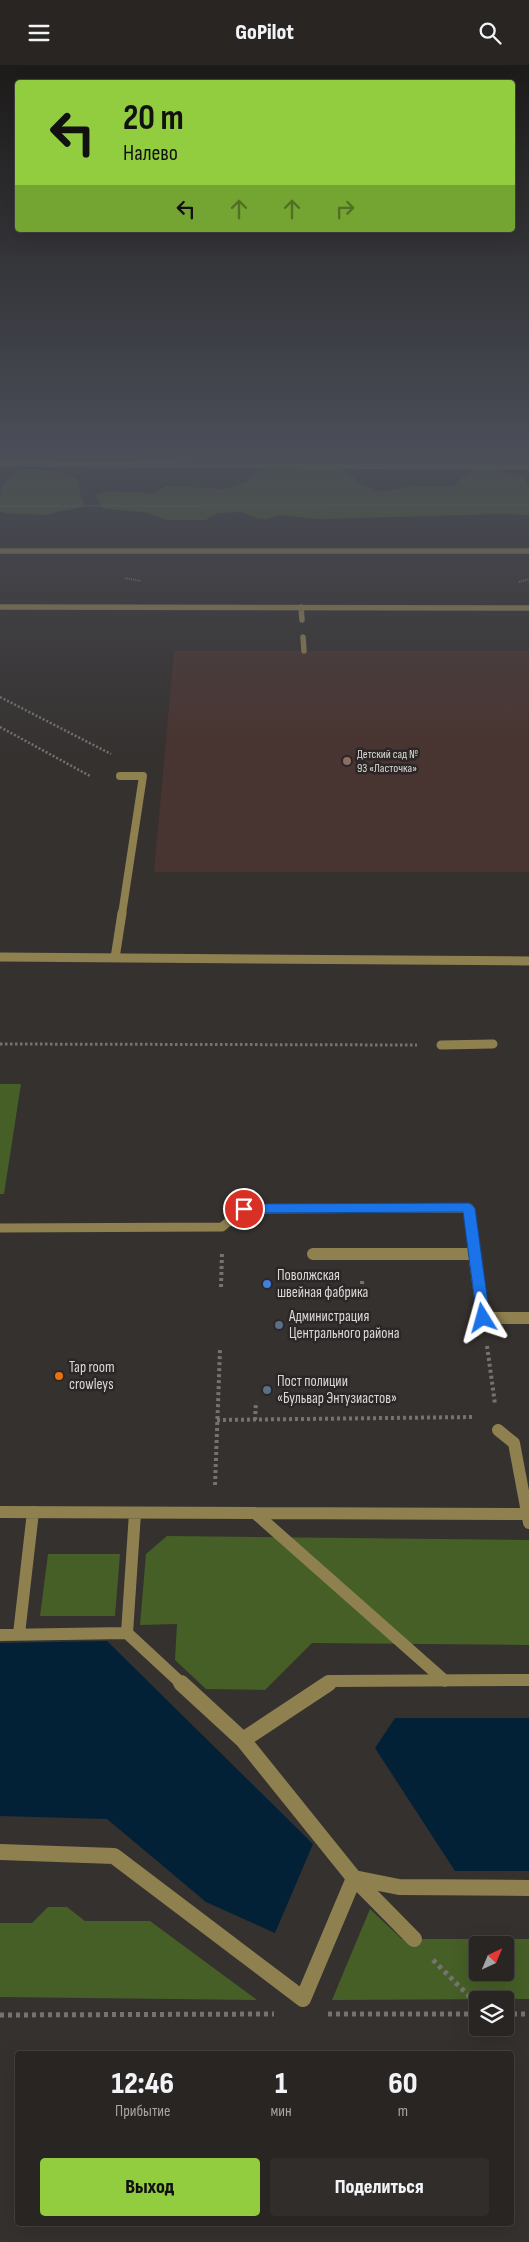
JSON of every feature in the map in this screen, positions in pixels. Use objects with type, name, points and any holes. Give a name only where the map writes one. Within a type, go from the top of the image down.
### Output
[{"type":"street","points":[[0,607],[529,608]]},
{"type":"street","points":[[301,607],[302,620]]},
{"type":"street","points":[[303,637],[304,651]]},
{"type":"street","points":[[115,958],[127,902],[143,776],[120,776]]},
{"type":"street","points":[[0,957],[529,961]]},
{"type":"street","points":[[441,1045],[493,1044]]},
{"type":"street","points":[[0,1227],[222,1227],[244,1209],[469,1208],[483,1318],[529,1318]]},
{"type":"street","points":[[313,1254],[474,1254]]},
{"type":"street","points":[[0,1512],[528,1517],[514,1443],[497,1423]]},
{"type":"street","points":[[19,1634],[34,1512]]},
{"type":"street","points":[[127,1633],[136,1513]]},
{"type":"street","points":[[255,1513],[445,1681]]},
{"type":"street","points":[[0,1635],[127,1633],[243,1740],[354,1878],[414,1939]]},
{"type":"street","points":[[243,1740],[332,1681],[529,1680]]},
{"type":"street","points":[[0,1852],[114,1856],[303,1999],[354,1878]]},
{"type":"street","points":[[354,1878],[399,1887],[529,1888]]},
{"type":"path","points":[[124,577],[144,581]]},
{"type":"path","points":[[0,697],[144,771],[143,776]]},
{"type":"path","points":[[0,727],[90,776]]},
{"type":"path","points":[[0,1044],[441,1045]]},
{"type":"path","points":[[221,1287],[222,1227]]},
{"type":"path","points":[[218,1420],[497,1423],[483,1318]]},
{"type":"path","points":[[214,1514],[220,1350]]},
{"type":"path","points":[[255,1420],[256,1402]]},
{"type":"path","points":[[414,1939],[469,1996]]},
{"type":"path","points":[[0,2015],[284,2014]]},
{"type":"path","points":[[323,2014],[469,2015]]},
{"type":"path","points":[[514,2015],[529,2015]]},
{"type":"shaded area","name":"Детский сад № 93 «Ласточка»","points":[[174,651],[529,651],[529,872],[154,872]]},
{"type":"green space","points":[[0,1084],[21,1084],[4,1194],[0,1194]]},
{"type":"green space","points":[[167,1536],[529,1540],[529,1645],[312,1643],[265,1690],[206,1689],[175,1660],[177,1624],[140,1625],[146,1554]]},
{"type":"green space","points":[[48,1554],[120,1554],[115,1616],[40,1616]]},
{"type":"green space","points":[[48,1907],[67,1907],[85,1921],[150,1921],[257,2000],[0,1997],[0,1923],[32,1923]]},
{"type":"green space","points":[[370,1909],[402,1939],[469,1939],[469,1981],[514,1981],[514,1939],[529,1939],[529,1999],[514,1999],[514,1991],[469,1991],[469,1999],[332,2000]]},
{"type":"water","points":[[107,1641],[313,1844],[275,1933],[206,1902],[107,1819],[0,1816],[0,1643]]},
{"type":"water","points":[[395,1718],[529,1718],[529,1871],[455,1871],[375,1748]]},
{"type":"place","name":"Детский сад № 93 «Ласточка»","points":[[347,761]]},
{"type":"place","name":"Поволжская швейная фабрика","points":[[267,1284]]},
{"type":"place","name":"Администрация Центрального района","points":[[279,1325]]},
{"type":"place","name":"Tap room сrowleys","points":[[59,1376]]},
{"type":"place","name":"Пост полиции «Бульвар Энтузиастов»","points":[[267,1390]]},
{"type":"route","points":[[244,1209],[469,1208],[483,1318]]}]
